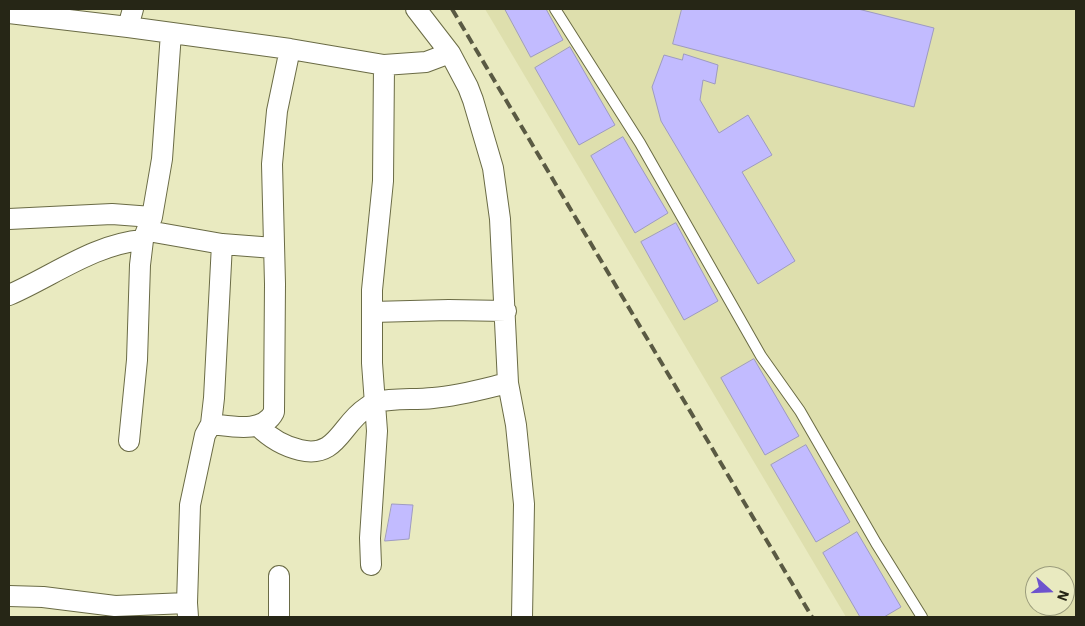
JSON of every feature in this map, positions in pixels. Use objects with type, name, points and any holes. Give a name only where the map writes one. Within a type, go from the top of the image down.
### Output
[{"type":"street","points":[[416,9],[450,53],[473,100],[493,168],[500,219],[506,311],[508,383],[516,425],[524,509],[522,617]]},
{"type":"street","points":[[9,13],[32,12],[130,18],[171,33],[290,49],[384,65],[426,62],[450,53]]},
{"type":"street","points":[[129,441],[137,360],[140,265],[162,159],[171,33]]},
{"type":"street","points":[[211,424],[258,426],[272,417],[274,412],[272,164],[274,132],[290,49]]},
{"type":"street","points":[[371,565],[370,538],[377,431],[374,402],[372,290],[383,181],[384,65]]},
{"type":"street","points":[[9,219],[112,214],[148,229],[222,244],[274,248]]},
{"type":"street","points":[[9,295],[94,252],[148,229]]},
{"type":"street","points":[[9,596],[43,597],[115,612],[187,610],[191,500],[205,435],[211,424],[218,350],[222,244]]},
{"type":"street","points":[[372,312],[506,311]]},
{"type":"street","points":[[258,426],[270,438],[280,443],[293,448],[314,452],[324,450],[332,445],[357,413],[374,402],[444,397],[508,383]]},
{"type":"street","points":[[279,576],[279,617]]},
{"type":"lane","points":[[555,9],[640,142],[761,356],[800,411],[876,543],[922,617]]},
{"type":"shaded area","points":[[485,9],[1076,9],[1076,617],[846,617]]},
{"type":"building","points":[[505,9],[546,9],[563,40],[531,57]]},
{"type":"building","points":[[682,9],[858,9],[934,28],[914,107],[673,44]]},
{"type":"building","points":[[570,47],[615,125],[579,145],[535,68]]},
{"type":"building","points":[[684,54],[718,65],[715,84],[703,80],[700,100],[719,133],[748,115],[772,155],[742,172],[795,261],[758,284],[661,121],[652,87],[664,55],[682,60]]},
{"type":"building","points":[[623,137],[668,213],[635,233],[591,156]]},
{"type":"building","points":[[676,223],[718,301],[684,320],[641,242]]},
{"type":"building","points":[[754,359],[799,436],[765,455],[721,378]]},
{"type":"building","points":[[806,445],[850,522],[816,542],[771,465]]},
{"type":"building","points":[[392,504],[413,505],[409,539],[385,541]]},
{"type":"building","points":[[857,532],[901,607],[884,617],[860,617],[823,553]]},
{"type":"railway","points":[[452,9],[812,617]]}]
